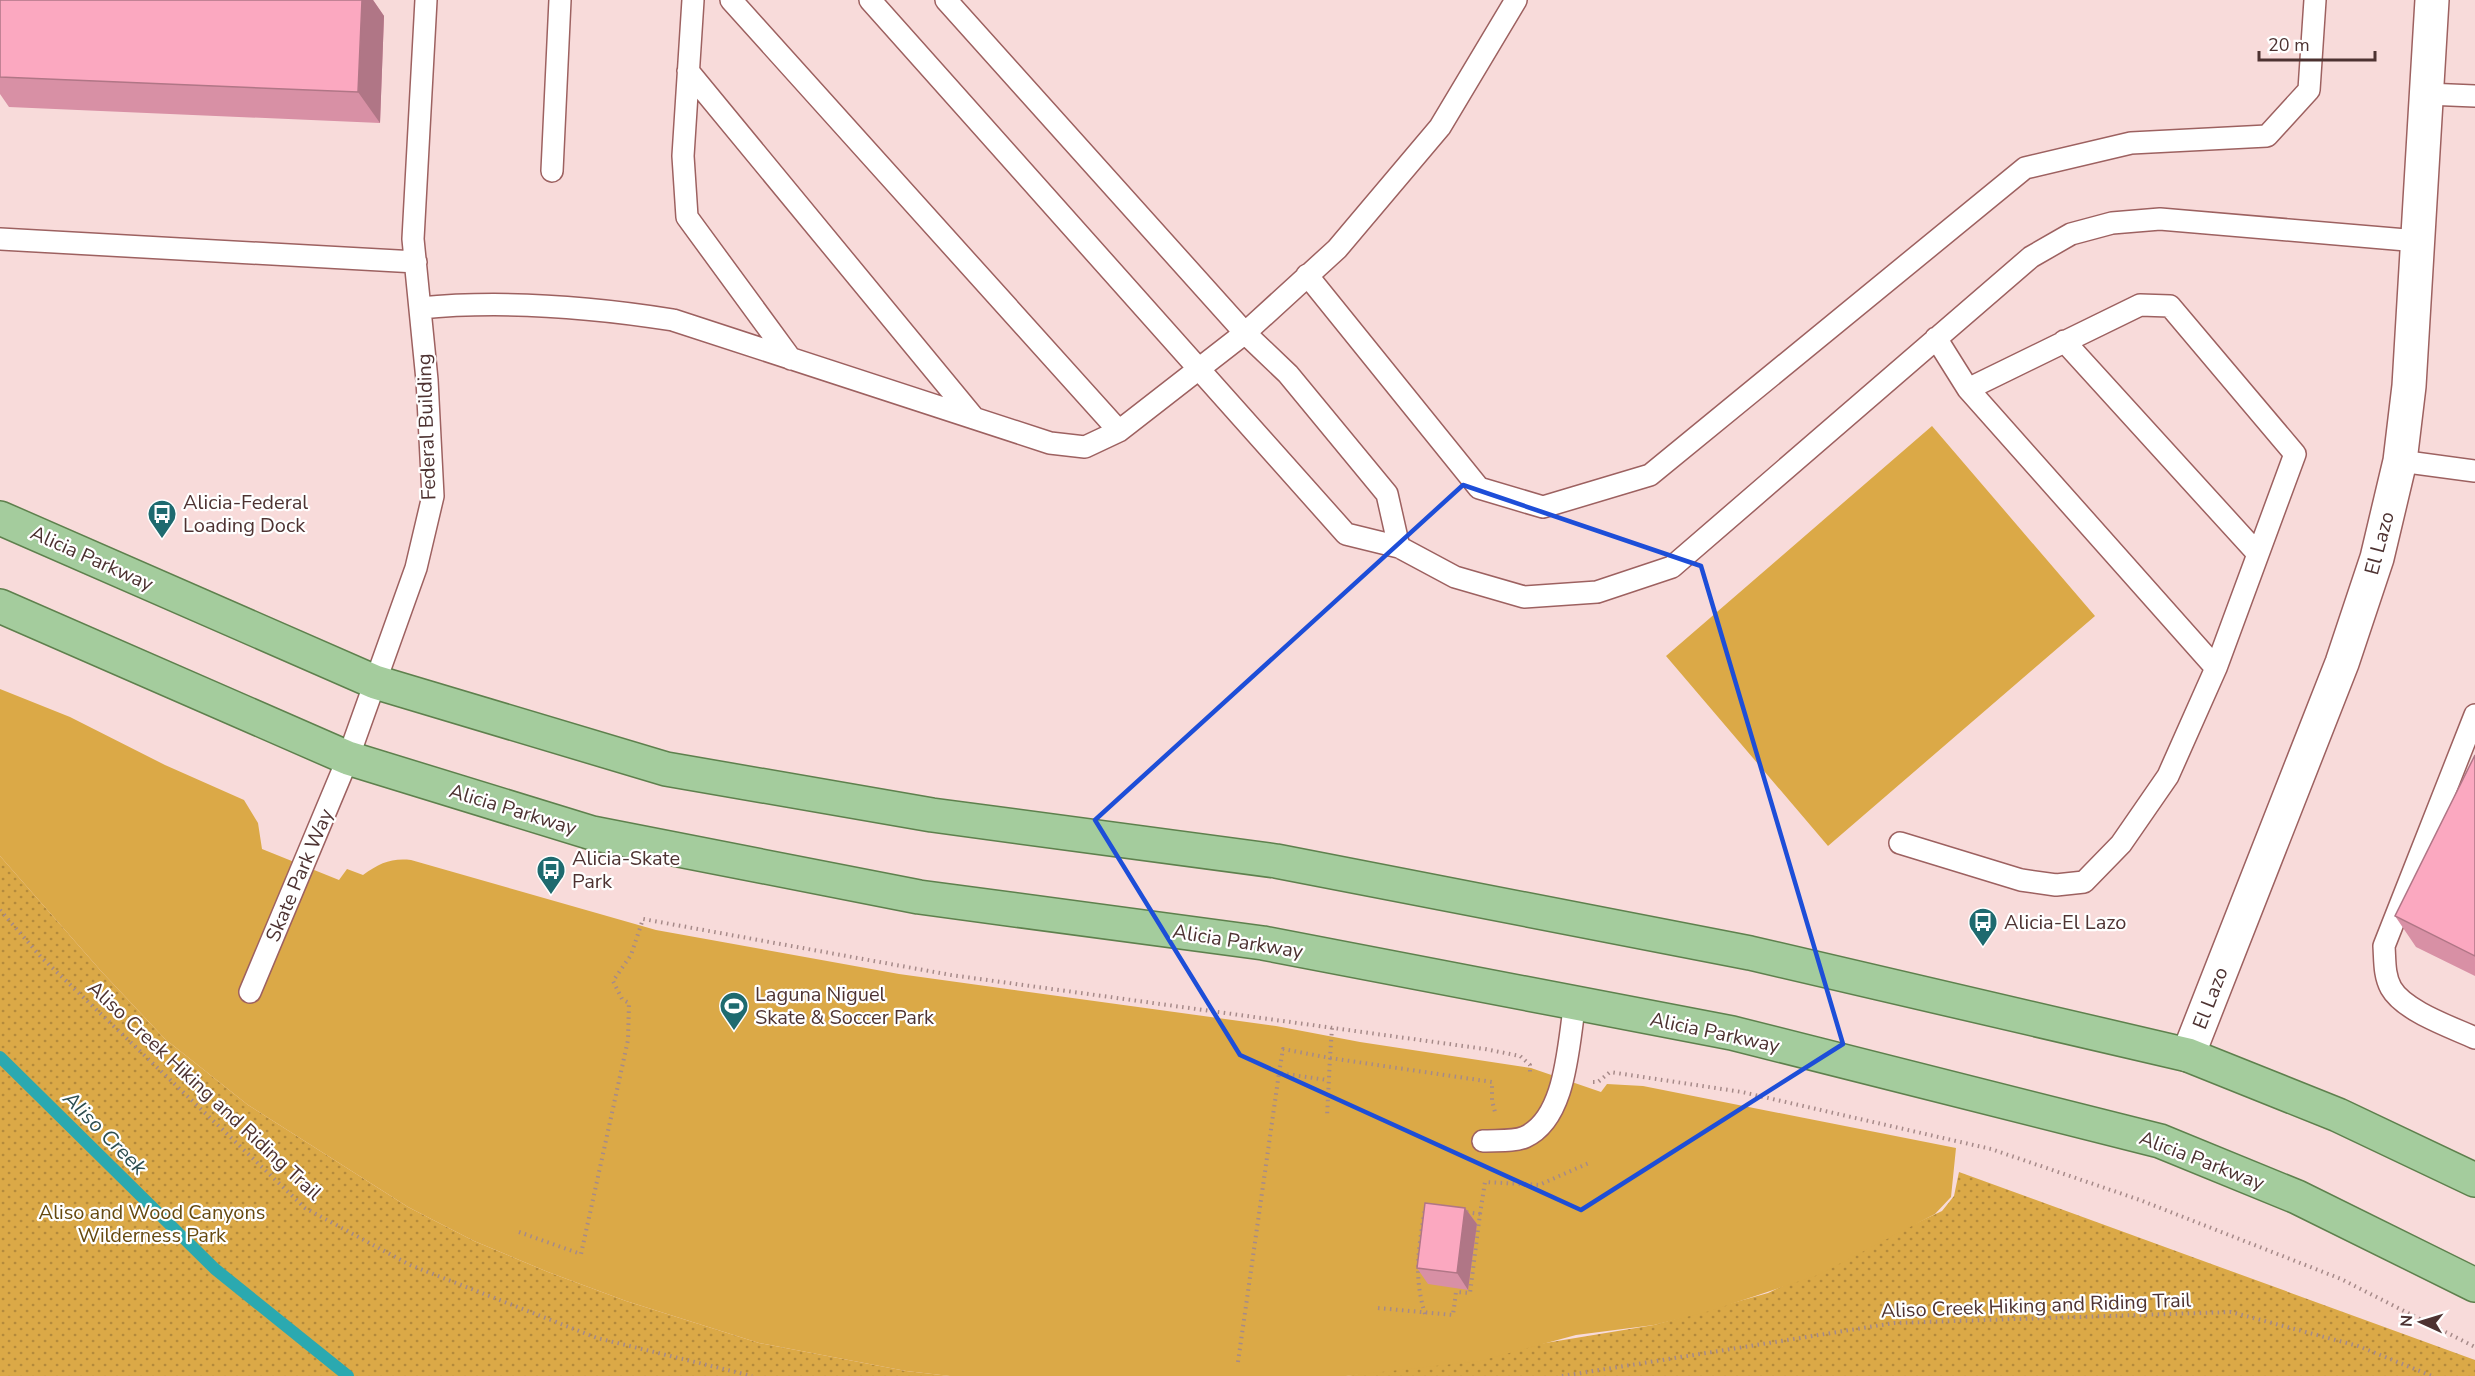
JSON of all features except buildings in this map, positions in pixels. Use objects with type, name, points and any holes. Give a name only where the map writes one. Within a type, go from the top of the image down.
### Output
[{"type":"main road","name":"Alicia Parkway","points":[[0,518],[375,682],[666,769],[932,815],[1276,861],[1750,953],[2188,1055],[2338,1115],[2475,1180]]},
{"type":"main road","name":"Alicia Parkway","points":[[0,606],[348,758],[592,834],[919,897],[1263,943],[1732,1033],[2160,1141],[2297,1197],[2475,1285]]},
{"type":"street","name":"El Lazo","points":[[2188,1055],[2342,663],[2377,558],[2400,461],[2409,386],[2432,0]]},
{"type":"lane","name":"Federal Building","points":[[348,758],[416,568],[433,496],[414,239],[426,0]]},
{"type":"lane","points":[[552,171],[560,0]]},
{"type":"lane","points":[[693,0],[683,156],[687,217],[791,359]]},
{"type":"lane","points":[[731,0],[1119,431]]},
{"type":"lane","points":[[870,0],[1346,534],[1400,547],[1455,577],[1524,597],[1597,592],[1672,567],[2031,257],[2071,234],[2112,223],[2160,219],[2418,241]]},
{"type":"lane","points":[[946,0],[1245,333],[1288,374],[1387,494],[1400,547]]},
{"type":"lane","points":[[420,308],[464,304],[623,312],[673,320],[1050,443],[1084,447],[1119,431],[1245,333],[1337,249],[1440,127],[1516,0]]},
{"type":"lane","points":[[1307,275],[1479,488],[1543,507],[1650,476],[2025,168],[2131,143],[2267,136],[2308,90],[2315,0]]},
{"type":"lane","points":[[688,71],[974,418]]},
{"type":"lane","points":[[2427,93],[2475,96]]},
{"type":"lane","points":[[0,239],[416,262]]},
{"type":"lane","points":[[1900,843],[2021,880],[2056,885],[2084,882],[2121,844],[2168,776],[2216,668],[2295,454],[2170,306],[2140,305],[1968,388]]},
{"type":"lane","points":[[1936,338],[1968,388],[2216,668]]},
{"type":"lane","points":[[2064,341],[2258,554]]},
{"type":"lane","points":[[2400,461],[2475,471]]},
{"type":"lane","points":[[2475,715],[2384,946],[2385,972],[2391,989],[2408,1006],[2475,1038]]},
{"type":"lane","name":"Skate Park Way","points":[[250,992],[348,758]]},
{"type":"lane","points":[[1483,1141],[1524,1137],[1544,1122],[1558,1098],[1575,1003]]},
{"type":"path","name":"Aliso Creek Hiking and Riding Trail","points":[[0,910],[41,957],[305,1208],[410,1265],[597,1338],[752,1376]]},
{"type":"path","points":[[519,1232],[581,1254],[628,1040],[629,1003],[622,999],[614,981],[631,955],[644,919],[870,963],[1520,1056],[1530,1065],[1530,1076]]},
{"type":"path","points":[[1328,1117],[1327,1080],[1332,1028]]},
{"type":"path","points":[[1238,1362],[1283,1049],[1492,1082],[1496,1113],[1503,1113]]},
{"type":"path","points":[[1562,1077],[1599,1083],[1610,1072],[1683,1082],[1742,1092],[1991,1149],[2120,1193],[2341,1279],[2475,1347]]},
{"type":"path","points":[[1279,1073],[1327,1080]]},
{"type":"path","points":[[1378,1308],[1453,1316],[1456,1292],[1470,1293],[1485,1182],[1539,1185],[1591,1162]]},
{"type":"path","points":[[1425,1314],[1417,1287],[1417,1259],[1425,1208],[1436,1209]]},
{"type":"path","points":[[1458,1211],[1480,1214]]},
{"type":"path","name":"Aliso Creek Hiking and Riding Trail","points":[[1562,1376],[1894,1323],[2231,1312],[2358,1347],[2433,1376]]},
{"type":"highlighted area","points":[[1463,485],[1701,566],[1843,1044],[1581,1210],[1240,1055],[1095,820]]},
{"type":"green space","points":[[1932,426],[2095,616],[1828,846],[1666,656]]},
{"type":"green space","name":"Laguna Niguel Skate & Soccer Park","points":[[0,689],[70,717],[165,765],[244,800],[258,823],[262,849],[339,880],[347,869],[363,875],[386,862],[411,860],[656,930],[899,974],[1276,1026],[1360,1042],[1531,1068],[1601,1092],[1607,1084],[1643,1086],[1956,1148],[1951,1197],[1935,1214],[1818,1275],[1710,1311],[1654,1325],[1576,1335],[1480,1361],[1346,1376],[950,1376],[906,1371],[759,1343],[626,1301],[474,1241],[408,1207],[248,1105],[165,1039],[101,971],[0,856]]},
{"type":"green space","name":"Aliso and Wood Canyons Wilderness Park","points":[[0,856],[101,971],[165,1039],[248,1105],[408,1207],[474,1241],[548,1272],[626,1301],[759,1343],[906,1371],[950,1376],[0,1376]]},
{"type":"green space","points":[[1959,1172],[2475,1360],[2475,1376],[1346,1376],[1654,1325],[1768,1293],[1942,1211],[1954,1196]]},
{"type":"waterway","name":"Aliso Creek","points":[[0,1057],[215,1269],[348,1376]]},
{"type":"place","name":"Alicia-Federal Loading Dock","points":[[162,540]]},
{"type":"place","name":"Alicia-Skate Park","points":[[551,896]]},
{"type":"place","name":"Alicia-El Lazo","points":[[1983,948]]},
{"type":"place","name":"Laguna Niguel Skate & Soccer Park","points":[[734,1032]]}]
